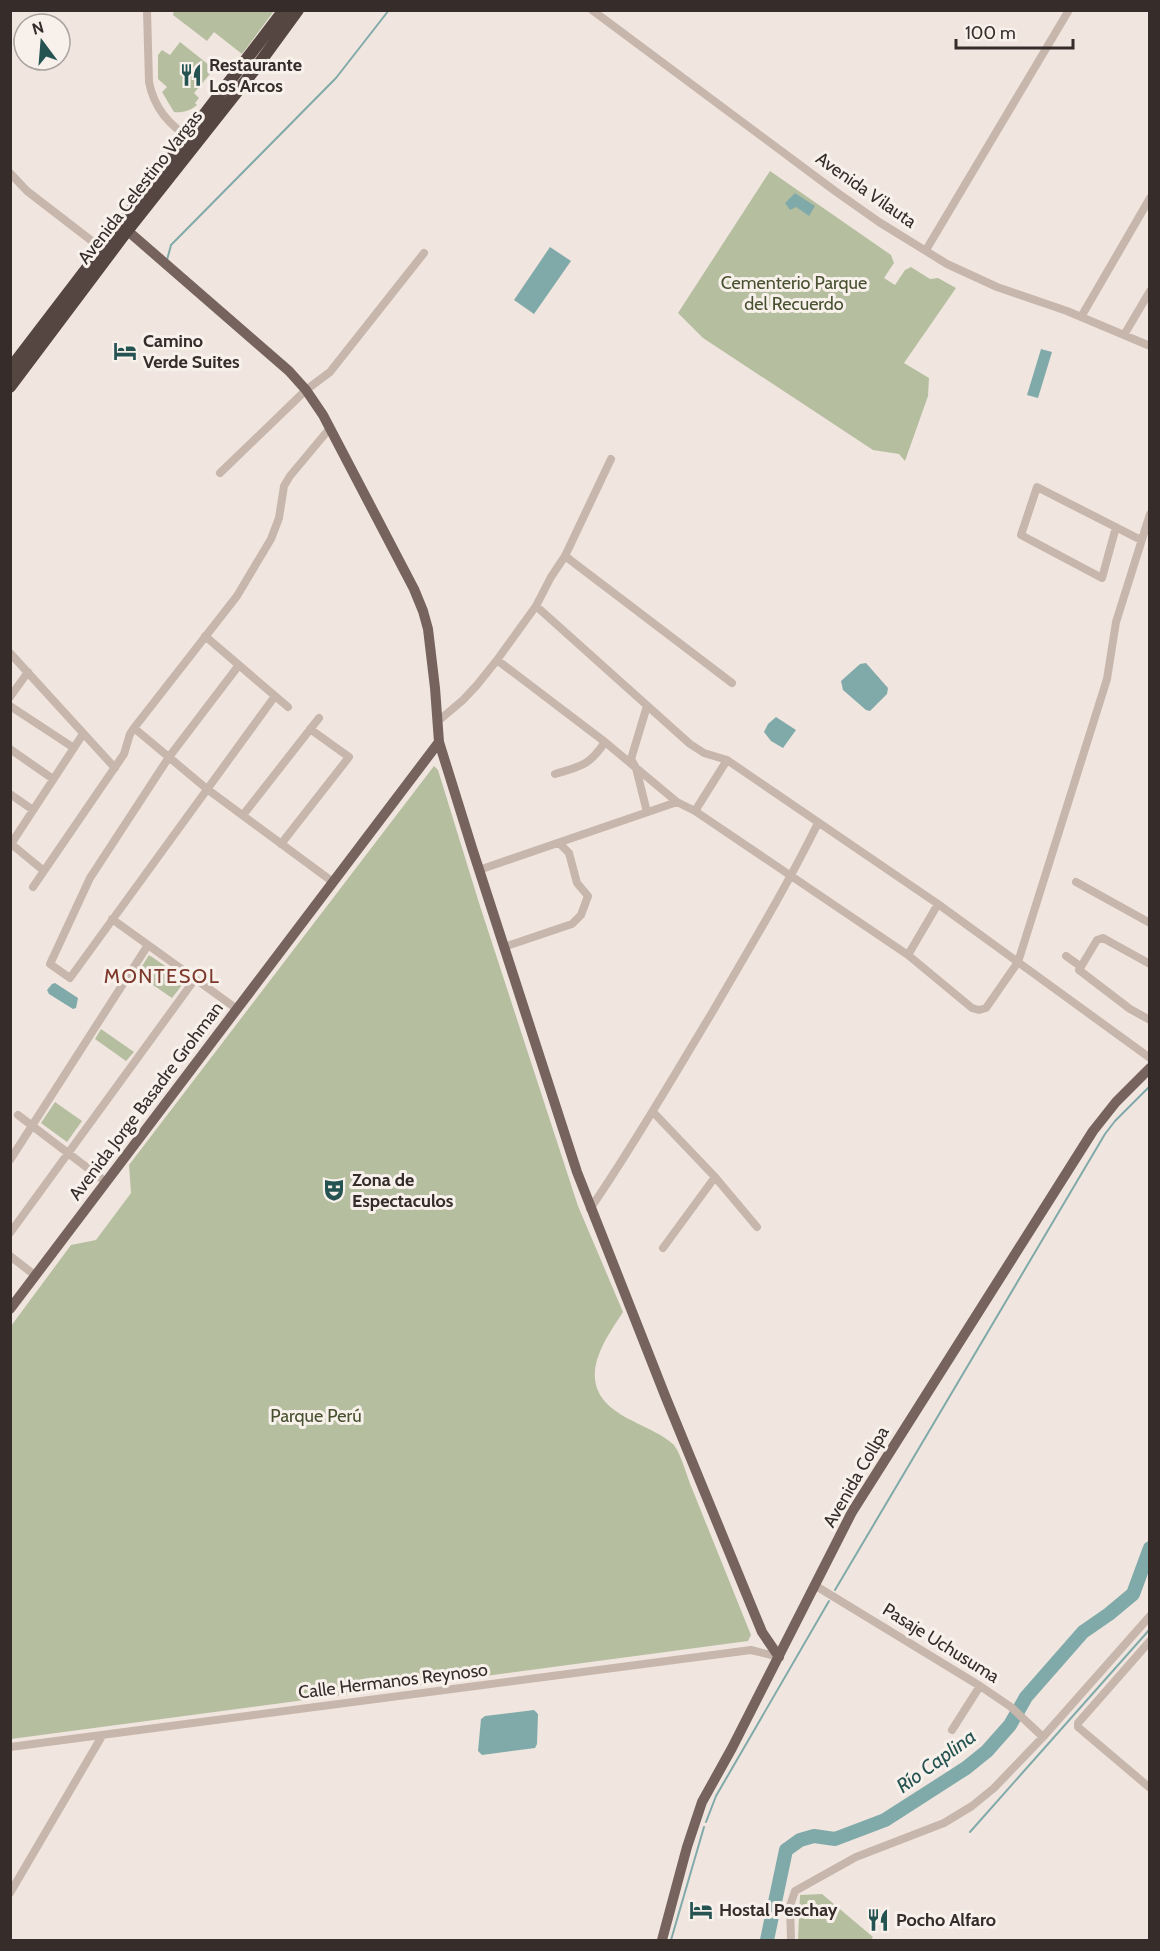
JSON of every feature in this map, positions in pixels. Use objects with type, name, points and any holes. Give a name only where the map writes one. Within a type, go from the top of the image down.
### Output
[{"type":"highway","name":"Avenida Celestino Vargas","points":[[250,65],[284,10]]},
{"type":"highway","name":"Avenida Celestino Vargas","points":[[10,387],[18,364],[250,65],[298,10]]},
{"type":"highway","name":"Avenida Celestino Vargas","points":[[93,268],[101,248],[123,228]]},
{"type":"main road","points":[[123,228],[280,363],[306,390],[330,428],[414,589],[428,629],[439,742],[478,870],[590,1209],[762,1632],[778,1657]]},
{"type":"main road","name":"Avenida Jorge Basadre Grohman","points":[[10,1309],[439,742]]},
{"type":"main road","name":"Avenida Collpa","points":[[662,1941],[687,1847],[702,1802],[816,1586],[852,1512],[1104,1116],[1149,1068]]},
{"type":"street","points":[[147,10],[149,82],[156,108],[192,140]]},
{"type":"street","name":"Avenida Vilauta","points":[[592,10],[879,222],[974,277],[1081,317],[1149,346]]},
{"type":"street","points":[[926,250],[1069,10]]},
{"type":"street","points":[[10,173],[27,190],[101,248]]},
{"type":"street","points":[[1081,317],[1149,198]]},
{"type":"street","points":[[220,473],[306,390],[330,372],[424,253]]},
{"type":"street","points":[[1124,335],[1149,291]]},
{"type":"street","points":[[33,887],[124,754],[134,728],[237,596],[271,539],[279,518],[284,486],[330,428]]},
{"type":"street","points":[[437,722],[463,700],[497,660],[536,606],[551,576],[565,556],[611,459]]},
{"type":"street","points":[[1116,527],[1102,578],[1021,536],[1037,487],[1116,527],[1141,540]]},
{"type":"street","points":[[497,660],[605,742],[677,802],[695,811],[792,875],[908,955],[972,1008],[979,1010],[986,1008],[1018,962],[1107,680],[1116,622],[1149,514]]},
{"type":"street","points":[[565,556],[732,683]]},
{"type":"street","points":[[536,606],[647,706],[704,753],[727,760],[938,904],[1149,1058]]},
{"type":"street","points":[[205,636],[288,707]]},
{"type":"street","points":[[10,653],[114,768]]},
{"type":"street","points":[[239,665],[169,757],[90,878],[50,964],[70,978],[275,696]]},
{"type":"street","points":[[10,697],[28,672]]},
{"type":"street","points":[[10,706],[74,748]]},
{"type":"street","points":[[647,706],[631,759],[636,768],[647,812]]},
{"type":"street","points":[[243,815],[319,718]]},
{"type":"street","points":[[134,728],[207,789],[333,882]]},
{"type":"street","points":[[282,844],[349,757],[310,729]]},
{"type":"street","points":[[44,871],[11,844],[83,734]]},
{"type":"street","points":[[555,774],[587,764],[595,758],[605,742]]},
{"type":"street","points":[[10,749],[53,779]]},
{"type":"street","points":[[695,811],[727,760]]},
{"type":"street","points":[[10,794],[33,810]]},
{"type":"street","points":[[478,870],[677,802]]},
{"type":"street","points":[[590,1209],[653,1112],[792,875],[818,824]]},
{"type":"street","points":[[504,947],[572,924],[581,915],[588,896],[577,883],[569,854],[559,843]]},
{"type":"street","points":[[1076,882],[1149,923]]},
{"type":"street","points":[[908,955],[938,904]]},
{"type":"street","points":[[112,919],[237,1009]]},
{"type":"street","points":[[1149,964],[1103,938],[1097,940],[1080,966],[1080,972],[1130,1010],[1149,1020]]},
{"type":"street","points":[[10,1161],[34,1127],[148,945]]},
{"type":"street","points":[[1066,956],[1080,966]]},
{"type":"street","points":[[10,1233],[195,979]]},
{"type":"street","points":[[653,1112],[715,1177],[758,1227]]},
{"type":"street","points":[[18,1115],[106,1182]]},
{"type":"street","points":[[663,1248],[715,1177]]},
{"type":"street","points":[[10,1256],[36,1276]]},
{"type":"street","name":"Pasaje Uchusuma","points":[[816,1586],[980,1686],[1011,1707],[1043,1737]]},
{"type":"street","points":[[791,1941],[790,1906],[795,1891],[856,1857],[930,1830],[957,1817],[994,1788],[1043,1737],[1149,1616]]},
{"type":"street","points":[[1149,1641],[1078,1723],[1078,1727],[1149,1788]]},
{"type":"street","name":"Calle Hermanos Reynoso","points":[[10,1747],[751,1650],[778,1657]]},
{"type":"street","points":[[952,1730],[980,1686]]},
{"type":"street","points":[[10,1893],[102,1736]]},
{"type":"green space","points":[[174,10],[274,11],[242,54],[214,32],[207,41],[173,15]]},
{"type":"green space","points":[[180,42],[214,69],[194,93],[199,98],[195,103],[197,105],[183,112],[174,112],[162,92],[167,87],[158,79],[158,55],[162,50],[170,55]]},
{"type":"green space","name":"Cementerio Parque del Recuerdo","points":[[770,171],[891,255],[894,263],[884,278],[895,285],[905,270],[911,267],[930,279],[938,278],[956,288],[904,363],[929,378],[928,396],[905,461],[899,454],[873,450],[703,338],[678,313]]},
{"type":"green space","name":"Parque Perú","points":[[434,766],[438,770],[578,1206],[623,1312],[597,1361],[595,1379],[599,1392],[615,1411],[663,1437],[676,1447],[751,1635],[748,1641],[11,1739],[11,1326],[71,1245],[96,1240],[131,1193],[129,1165]]},
{"type":"green space","points":[[149,955],[186,980],[172,998],[137,974]]},
{"type":"green space","points":[[101,1029],[134,1052],[126,1061],[95,1039]]},
{"type":"green space","points":[[55,1102],[82,1121],[67,1142],[41,1123]]},
{"type":"green space","points":[[822,1894],[873,1937],[871,1940],[798,1940],[800,1895]]},
{"type":"water","points":[[795,193],[815,206],[809,216],[796,207],[790,210],[785,203]]},
{"type":"water","points":[[550,247],[571,261],[534,314],[514,300]]},
{"type":"water","points":[[1041,349],[1052,352],[1038,398],[1027,395]]},
{"type":"water","points":[[866,663],[888,688],[887,694],[870,711],[843,690],[841,681],[860,664]]},
{"type":"water","points":[[776,717],[796,730],[783,748],[771,741],[764,732],[768,724]]},
{"type":"water","points":[[55,983],[78,998],[76,1008],[73,1009],[49,994],[47,990]]},
{"type":"water","points":[[534,1710],[538,1714],[535,1748],[482,1755],[478,1751],[481,1719],[485,1716]]},
{"type":"waterway","points":[[167,260],[171,245],[336,78],[389,10]]},
{"type":"waterway","points":[[835,1590],[1105,1134],[1150,1086]]},
{"type":"waterway","name":"Río Caplina","points":[[767,1940],[786,1850],[800,1840],[814,1836],[835,1839],[885,1820],[966,1768],[987,1751],[1010,1725],[1026,1697],[1083,1632],[1133,1594],[1150,1548]]},
{"type":"waterway","points":[[706,1822],[716,1796],[829,1601]]},
{"type":"waterway","points":[[970,1832],[1150,1629]]},
{"type":"waterway","points":[[671,1940],[704,1827]]},
{"type":"place","name":"Restaurante Los Arcos","points":[[191,75]]},
{"type":"place","name":"Camino Verde Suites","points":[[125,351]]},
{"type":"place","name":"Zona de Espectaculos","points":[[334,1190]]},
{"type":"place","name":"Hostal Peschay","points":[[701,1910]]},
{"type":"place","name":"Pocho Alfaro","points":[[878,1920]]},
{"type":"district","name":"MONTESOL","points":[[162,976]]}]
